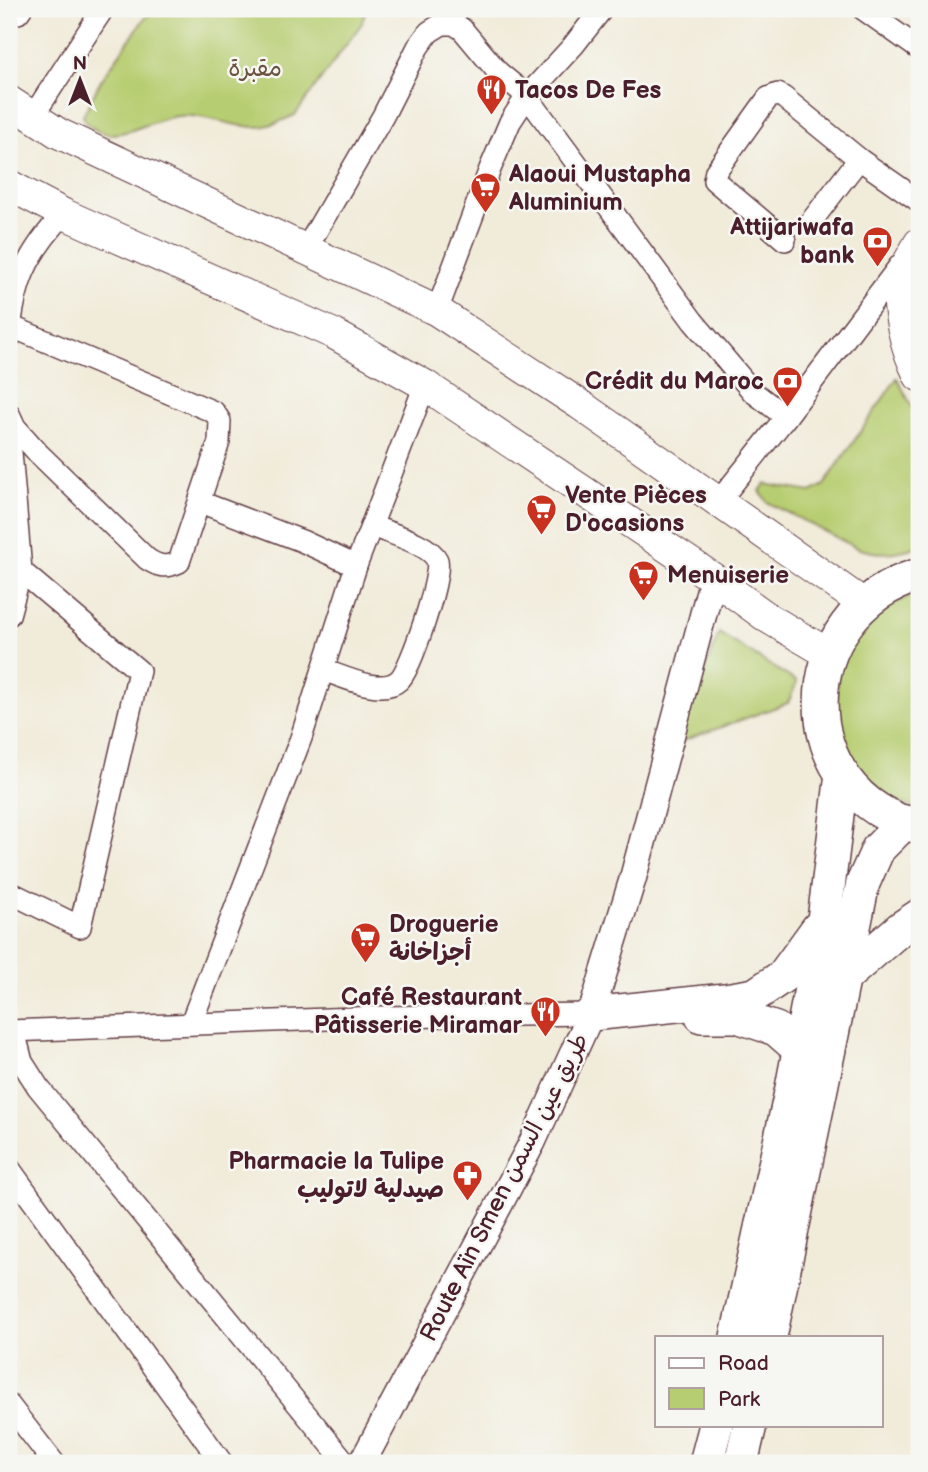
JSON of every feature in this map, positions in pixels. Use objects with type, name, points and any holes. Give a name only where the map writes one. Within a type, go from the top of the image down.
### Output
[{"type":"highway","points":[[770,1336],[863,883],[878,849],[912,825],[872,804],[859,794],[842,774],[829,747],[821,715],[821,689],[829,654],[844,627],[864,604],[885,590],[915,576]]},
{"type":"highway","points":[[737,1336],[772,1181],[824,920],[842,774]]},
{"type":"highway","points":[[841,980],[901,928],[919,916]]},
{"type":"highway","points":[[591,1014],[755,995],[783,976],[824,920]]},
{"type":"highway","points":[[591,1014],[737,1016],[776,1028],[799,1049]]},
{"type":"highway","points":[[706,1463],[716,1426]]},
{"type":"highway","points":[[741,1463],[750,1426]]},
{"type":"main road","points":[[21,109],[58,133],[437,311],[579,404],[864,604]]},
{"type":"main road","points":[[9,185],[64,214],[334,334],[425,385],[713,578],[768,618],[829,654]]},
{"type":"main road","points":[[919,241],[900,281],[899,311],[919,376]]},
{"type":"street","points":[[21,109],[103,9]]},
{"type":"street","points":[[437,311],[510,122],[527,96],[573,46],[602,9]]},
{"type":"street","points":[[863,9],[919,49]]},
{"type":"street","points":[[306,249],[383,117],[418,47],[429,32],[442,24],[454,24],[470,37],[498,72],[527,96],[701,332],[753,392],[786,417]]},
{"type":"street","points":[[785,240],[714,180],[716,171],[768,98],[778,94],[859,159],[919,201]]},
{"type":"street","points":[[810,223],[859,159]]},
{"type":"street","points":[[9,414],[15,427],[38,453],[147,559],[158,566],[169,567],[179,562],[219,442],[220,421],[214,412],[9,332],[15,292],[30,255],[43,236],[64,214]]},
{"type":"street","points":[[719,501],[919,241]]},
{"type":"street","points":[[191,1023],[301,738],[356,566],[425,385]]},
{"type":"street","points":[[9,428],[21,570],[9,615]]},
{"type":"street","points":[[200,502],[302,541],[356,566]]},
{"type":"street","points":[[323,670],[372,686],[388,685],[400,680],[409,664],[432,597],[439,572],[438,561],[432,553],[422,545],[372,526]]},
{"type":"street","points":[[9,892],[80,927],[139,671],[21,570]]},
{"type":"street","name":"Route Aïn Smen طريق عين السمن","points":[[362,1463],[532,1143],[591,1014],[622,915],[713,578]]},
{"type":"street","points":[[346,1463],[34,1082],[22,1062],[11,1031],[191,1023],[591,1014]]},
{"type":"street","points":[[9,1168],[222,1463]]},
{"type":"street","points":[[9,1405],[54,1463]]},
{"type":"green space","name":"مقبرة","points":[[157,9],[366,9],[362,23],[295,115],[259,127],[178,116],[117,134],[97,131],[83,116],[100,82],[144,19]]},
{"type":"green space","points":[[897,378],[919,420],[919,546],[888,553],[857,548],[767,502],[760,491],[765,484],[811,492],[824,485]]},
{"type":"green space","points":[[919,593],[919,809],[892,799],[869,781],[852,759],[841,733],[836,705],[838,676],[847,649],[864,625],[890,605]]},
{"type":"green space","points":[[719,633],[797,682],[788,703],[677,743]]},
{"type":"place","name":"Tacos De Fes","points":[[492,117]]},
{"type":"place","name":"Alaoui Mustapha Aluminium","points":[[486,215]]},
{"type":"place","name":"Attijariwafa bank","points":[[877,268]]},
{"type":"place","name":"Crédit du Maroc","points":[[787,408]]},
{"type":"place","name":"Vente Pièces D'ocasions","points":[[542,536]]},
{"type":"place","name":"Menuiserie","points":[[644,602]]},
{"type":"place","name":"Droguerie أجزاخانة","points":[[366,965]]},
{"type":"place","name":"Café Restaurant Pâtisserie Miramar","points":[[545,1038]]},
{"type":"place","name":"Pharmacie la Tulipe صيدلية لاتوليب","points":[[467,1202]]}]
